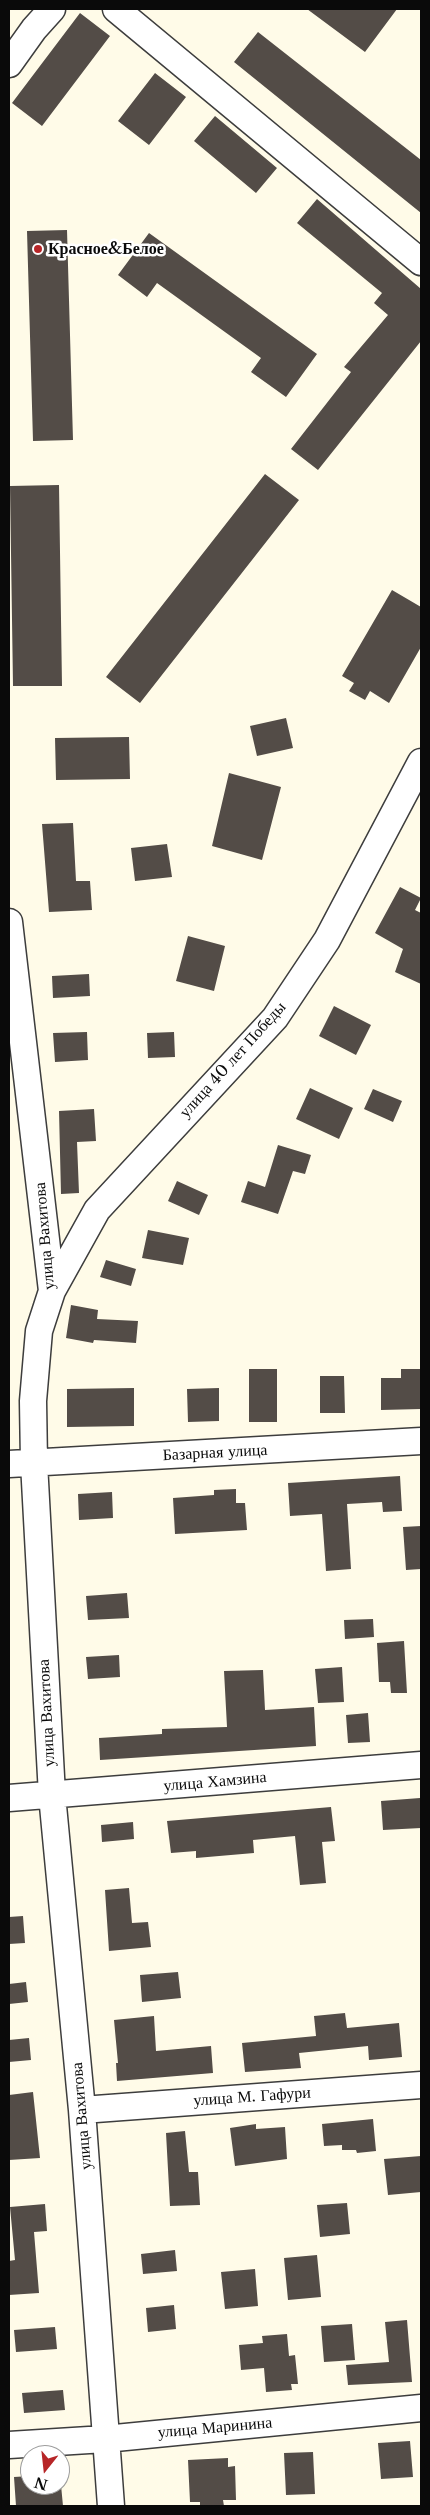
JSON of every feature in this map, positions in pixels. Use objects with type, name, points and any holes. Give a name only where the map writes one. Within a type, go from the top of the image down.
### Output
[{"type":"street","points":[[9,64],[34,29],[52,9]]},
{"type":"street","points":[[116,9],[421,262]]},
{"type":"street","name":"улица 40 лет Победы","points":[[52,1291],[97,1210],[275,1018],[327,940],[421,762]]},
{"type":"street","name":"улица Вахитова","points":[[9,922],[52,1291],[39,1331],[33,1401],[21,1464],[82,2110],[111,2506]]},
{"type":"street","name":"Базарная улица","points":[[21,1464],[421,1441]]},
{"type":"street","name":"улица Хамзина","points":[[9,1798],[421,1765]]},
{"type":"street","name":"улица М. Гафури","points":[[82,2110],[421,2085]]},
{"type":"street","name":"улица Маринина","points":[[9,2445],[106,2439],[421,2408]]},
{"type":"building","points":[[307,9],[397,9],[365,52]]},
{"type":"building","points":[[80,13],[110,36],[42,126],[12,103]]},
{"type":"building","points":[[258,32],[421,160],[421,213],[234,62]]},
{"type":"building","points":[[155,73],[186,97],[149,145],[118,121]]},
{"type":"building","points":[[215,116],[277,168],[256,193],[194,141]]},
{"type":"building","points":[[317,199],[421,289],[421,341],[318,470],[291,449],[351,372],[344,367],[388,315],[374,303],[382,293],[297,223]]},
{"type":"building","points":[[67,230],[73,440],[33,441],[27,231]]},
{"type":"building","points":[[149,233],[317,354],[286,397],[251,372],[261,358],[157,283],[147,297],[118,275]]},
{"type":"building","points":[[265,474],[299,500],[140,703],[106,677]]},
{"type":"building","points":[[59,485],[62,686],[13,686],[10,486]]},
{"type":"building","points":[[392,590],[421,607],[421,647],[389,703],[370,691],[365,700],[349,691],[354,683],[342,676]]},
{"type":"building","points":[[286,718],[293,748],[257,756],[250,726]]},
{"type":"building","points":[[129,737],[130,779],[56,780],[55,738]]},
{"type":"building","points":[[229,773],[281,787],[262,860],[212,846]]},
{"type":"building","points":[[73,823],[76,881],[90,881],[92,910],[49,912],[42,824]]},
{"type":"building","points":[[167,844],[172,877],[135,881],[131,848]]},
{"type":"building","points":[[400,887],[421,898],[415,910],[421,913],[421,984],[395,972],[403,949],[375,933]]},
{"type":"building","points":[[188,936],[225,946],[214,991],[176,981]]},
{"type":"building","points":[[89,974],[90,996],[53,998],[52,976]]},
{"type":"building","points":[[334,1006],[371,1025],[356,1055],[319,1036]]},
{"type":"building","points":[[87,1032],[88,1060],[55,1062],[53,1033]]},
{"type":"building","points":[[174,1032],[175,1057],[148,1058],[147,1033]]},
{"type":"building","points":[[310,1088],[353,1108],[339,1139],[296,1119]]},
{"type":"building","points":[[373,1089],[402,1101],[393,1122],[364,1109]]},
{"type":"building","points":[[94,1109],[96,1141],[77,1142],[79,1193],[61,1194],[59,1111]]},
{"type":"building","points":[[278,1145],[311,1155],[305,1174],[293,1171],[278,1214],[241,1202],[248,1181],[265,1187]]},
{"type":"building","points":[[177,1181],[208,1195],[199,1215],[168,1201]]},
{"type":"building","points":[[148,1230],[189,1238],[183,1265],[142,1258]]},
{"type":"building","points":[[106,1260],[136,1269],[131,1286],[100,1277]]},
{"type":"building","points":[[71,1305],[98,1310],[97,1319],[138,1321],[136,1343],[94,1340],[93,1343],[66,1338]]},
{"type":"building","points":[[249,1369],[277,1369],[277,1422],[249,1422]]},
{"type":"building","points":[[401,1369],[421,1369],[421,1409],[381,1410],[381,1378],[401,1378]]},
{"type":"building","points":[[320,1376],[344,1376],[345,1413],[320,1413]]},
{"type":"building","points":[[134,1388],[134,1426],[67,1427],[67,1389]]},
{"type":"building","points":[[219,1388],[219,1421],[188,1422],[187,1389]]},
{"type":"building","points":[[400,1476],[402,1511],[383,1512],[382,1502],[347,1504],[351,1569],[326,1571],[322,1514],[290,1516],[288,1483]]},
{"type":"building","points":[[236,1489],[236,1503],[245,1503],[247,1530],[175,1534],[173,1498],[214,1495],[214,1490]]},
{"type":"building","points":[[112,1492],[113,1518],[79,1520],[78,1494]]},
{"type":"building","points":[[421,1526],[421,1569],[406,1570],[403,1527]]},
{"type":"building","points":[[127,1593],[129,1618],[88,1620],[86,1596]]},
{"type":"building","points":[[373,1619],[374,1637],[345,1639],[344,1620]]},
{"type":"building","points":[[404,1641],[407,1693],[391,1693],[390,1682],[379,1682],[377,1643]]},
{"type":"building","points":[[119,1655],[120,1677],[88,1679],[86,1657]]},
{"type":"building","points":[[342,1667],[344,1702],[318,1703],[315,1669]]},
{"type":"building","points":[[263,1670],[265,1710],[314,1707],[316,1746],[100,1760],[99,1738],[162,1734],[162,1729],[227,1727],[224,1671]]},
{"type":"building","points":[[368,1713],[370,1742],[348,1743],[346,1715]]},
{"type":"building","points":[[420,1798],[421,1828],[383,1830],[381,1801]]},
{"type":"building","points":[[331,1807],[335,1841],[322,1842],[326,1883],[300,1885],[295,1836],[253,1840],[254,1853],[196,1858],[196,1851],[171,1853],[167,1821]]},
{"type":"building","points":[[133,1822],[134,1839],[102,1842],[101,1825]]},
{"type":"building","points":[[129,1888],[132,1923],[148,1922],[151,1947],[109,1951],[105,1890]]},
{"type":"building","points":[[23,1916],[25,1943],[9,1944],[9,1917]]},
{"type":"building","points":[[178,1972],[181,1998],[142,2002],[140,1975]]},
{"type":"building","points":[[26,1982],[28,2002],[9,2004],[9,1984]]},
{"type":"building","points":[[345,2013],[347,2028],[399,2023],[402,2057],[369,2060],[368,2046],[299,2053],[301,2068],[245,2072],[242,2043],[316,2036],[314,2016]]},
{"type":"building","points":[[154,2016],[156,2051],[211,2046],[213,2073],[117,2081],[116,2063],[118,2063],[114,2020]]},
{"type":"building","points":[[29,2038],[31,2060],[9,2062],[9,2040]]},
{"type":"building","points":[[33,2092],[40,2158],[9,2160],[9,2095]]},
{"type":"building","points":[[373,2119],[376,2151],[357,2153],[356,2150],[342,2150],[342,2145],[324,2146],[322,2124]]},
{"type":"building","points":[[256,2124],[256,2129],[285,2127],[287,2159],[235,2166],[230,2128]]},
{"type":"building","points":[[185,2131],[189,2172],[198,2172],[200,2205],[170,2206],[166,2133]]},
{"type":"building","points":[[421,2156],[421,2192],[388,2195],[384,2159]]},
{"type":"building","points":[[347,2203],[350,2234],[320,2237],[317,2205]]},
{"type":"building","points":[[45,2204],[47,2231],[34,2232],[39,2293],[9,2295],[9,2261],[15,2260],[10,2207]]},
{"type":"building","points":[[175,2250],[177,2271],[143,2274],[141,2254]]},
{"type":"building","points":[[317,2255],[321,2297],[288,2300],[284,2258]]},
{"type":"building","points":[[255,2269],[258,2306],[225,2309],[221,2272]]},
{"type":"building","points":[[174,2305],[176,2329],[148,2332],[146,2308]]},
{"type":"building","points":[[407,2320],[412,2382],[348,2385],[346,2365],[389,2362],[385,2322]]},
{"type":"building","points":[[352,2324],[355,2360],[324,2362],[321,2326]]},
{"type":"building","points":[[55,2327],[57,2349],[16,2352],[14,2330]]},
{"type":"building","points":[[287,2334],[289,2356],[295,2355],[298,2384],[291,2384],[292,2390],[266,2392],[264,2368],[241,2370],[239,2345],[263,2343],[262,2336]]},
{"type":"building","points":[[63,2390],[65,2410],[24,2413],[22,2393]]},
{"type":"building","points":[[410,2441],[413,2477],[381,2479],[378,2443]]},
{"type":"building","points":[[313,2452],[315,2494],[286,2495],[284,2453]]},
{"type":"building","points":[[228,2458],[228,2467],[235,2466],[236,2500],[223,2500],[224,2506],[200,2506],[200,2502],[190,2502],[188,2460]]},
{"type":"building","points":[[14,2477],[20,2477],[20,2495],[62,2495],[63,2506],[16,2506]]},
{"type":"place","name":"Красное&Белое","points":[[38,249]]}]
